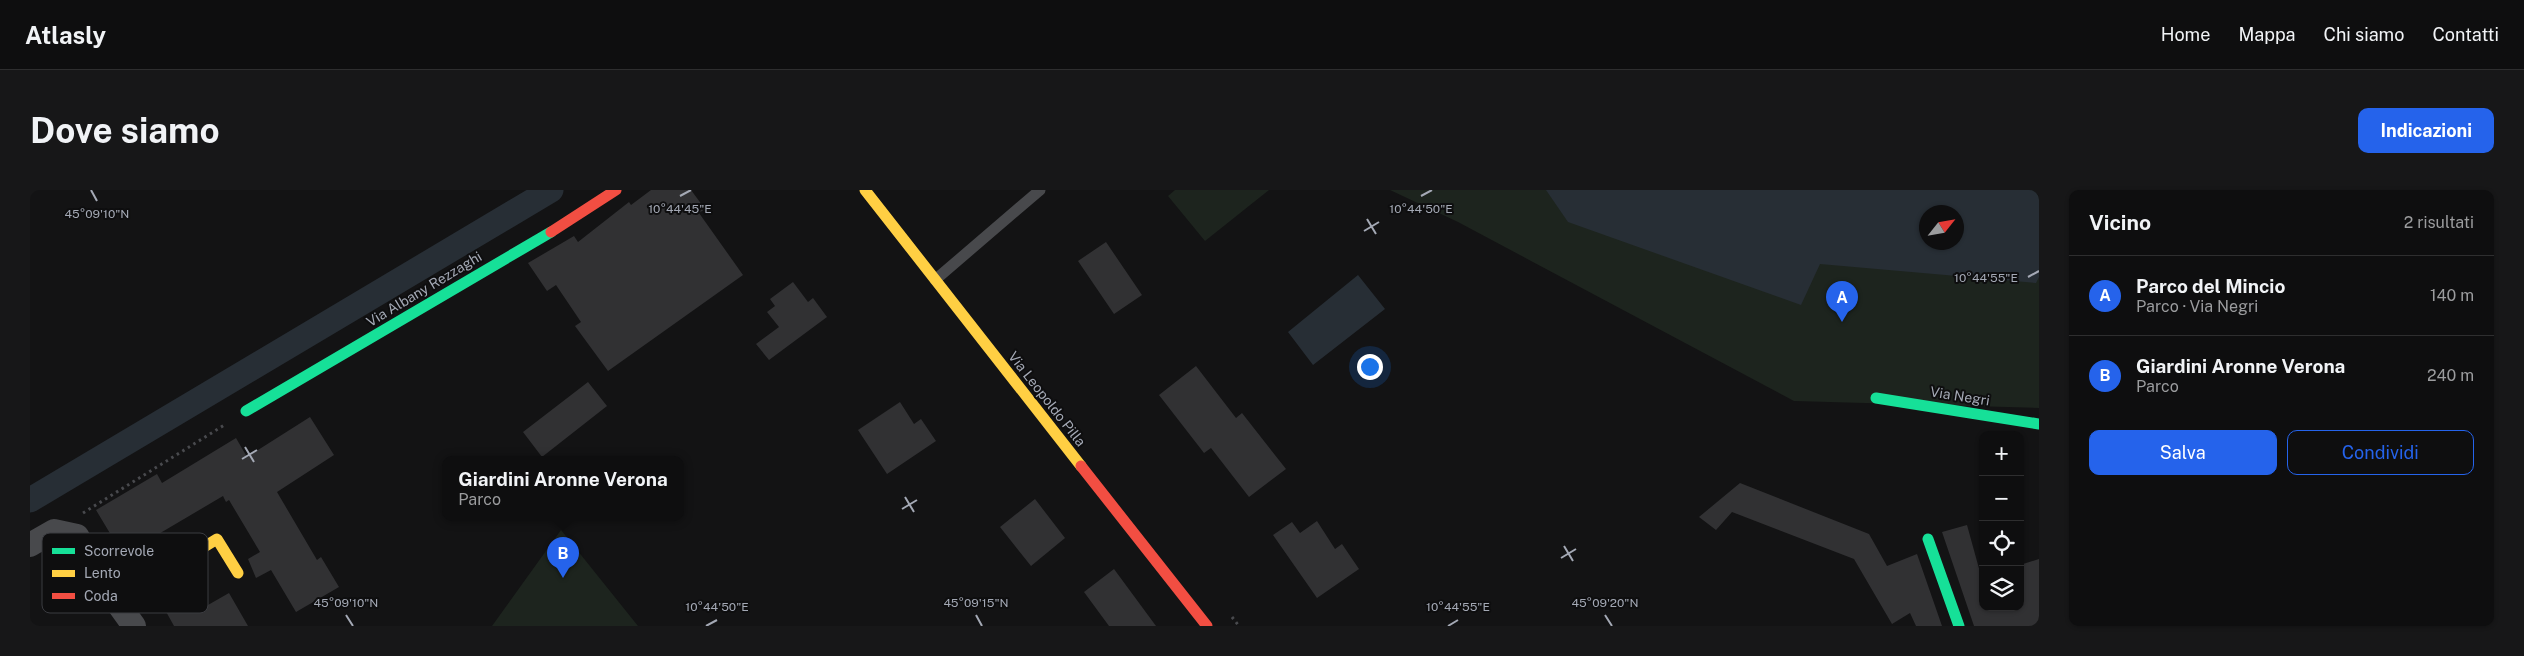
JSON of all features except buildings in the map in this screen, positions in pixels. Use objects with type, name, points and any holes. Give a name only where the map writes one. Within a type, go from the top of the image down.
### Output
[{"type":"street","name":"Via Albany Rezzaghi","points":[[246,411],[551,232],[616,190]]},
{"type":"street","name":"Via Leopoldo Pilla","points":[[865,190],[1207,626]]},
{"type":"street","name":"Via Negri","points":[[1876,398],[2039,424]]},
{"type":"street","points":[[51,533],[54,531],[64,533]]},
{"type":"street","points":[[30,545],[42,538]]},
{"type":"street","points":[[208,545],[217,539],[238,573]]},
{"type":"street","points":[[1928,539],[1959,626]]},
{"type":"street","points":[[125,613],[134,626]]},
{"type":"lane","points":[[935,280],[1040,190]]},
{"type":"path","points":[[54,531],[246,411]]},
{"type":"shaded area","points":[[1175,190],[1269,190],[1205,241],[1168,196]]},
{"type":"shaded area","points":[[1390,190],[2039,190],[2039,408],[1794,401],[1458,222]]},
{"type":"shaded area","points":[[1546,190],[2039,190],[2039,277],[2036,283],[1820,264],[1801,305],[1568,222]]},
{"type":"shaded area","points":[[1358,275],[1385,309],[1313,365],[1288,332]]},
{"type":"shaded area","points":[[561,530],[638,626],[492,626]]},
{"type":"waterway","points":[[30,500],[551,190]]},
{"type":"traffic: fast","points":[[246,411],[551,232]]},
{"type":"traffic: fast","points":[[1876,398],[2039,424]]},
{"type":"traffic: fast","points":[[1928,539],[1959,626]]},
{"type":"traffic: slow","points":[[865,190],[1081,466]]},
{"type":"traffic: slow","points":[[208,545],[217,539],[238,573]]},
{"type":"traffic: jam","points":[[551,232],[616,190]]},
{"type":"traffic: jam","points":[[1081,466],[1207,626]]},
{"type":"place","name":"Parco del Mincio","points":[[1842,322]]},
{"type":"place","name":"Giardini Aronne Verona","points":[[563,578]]}]
